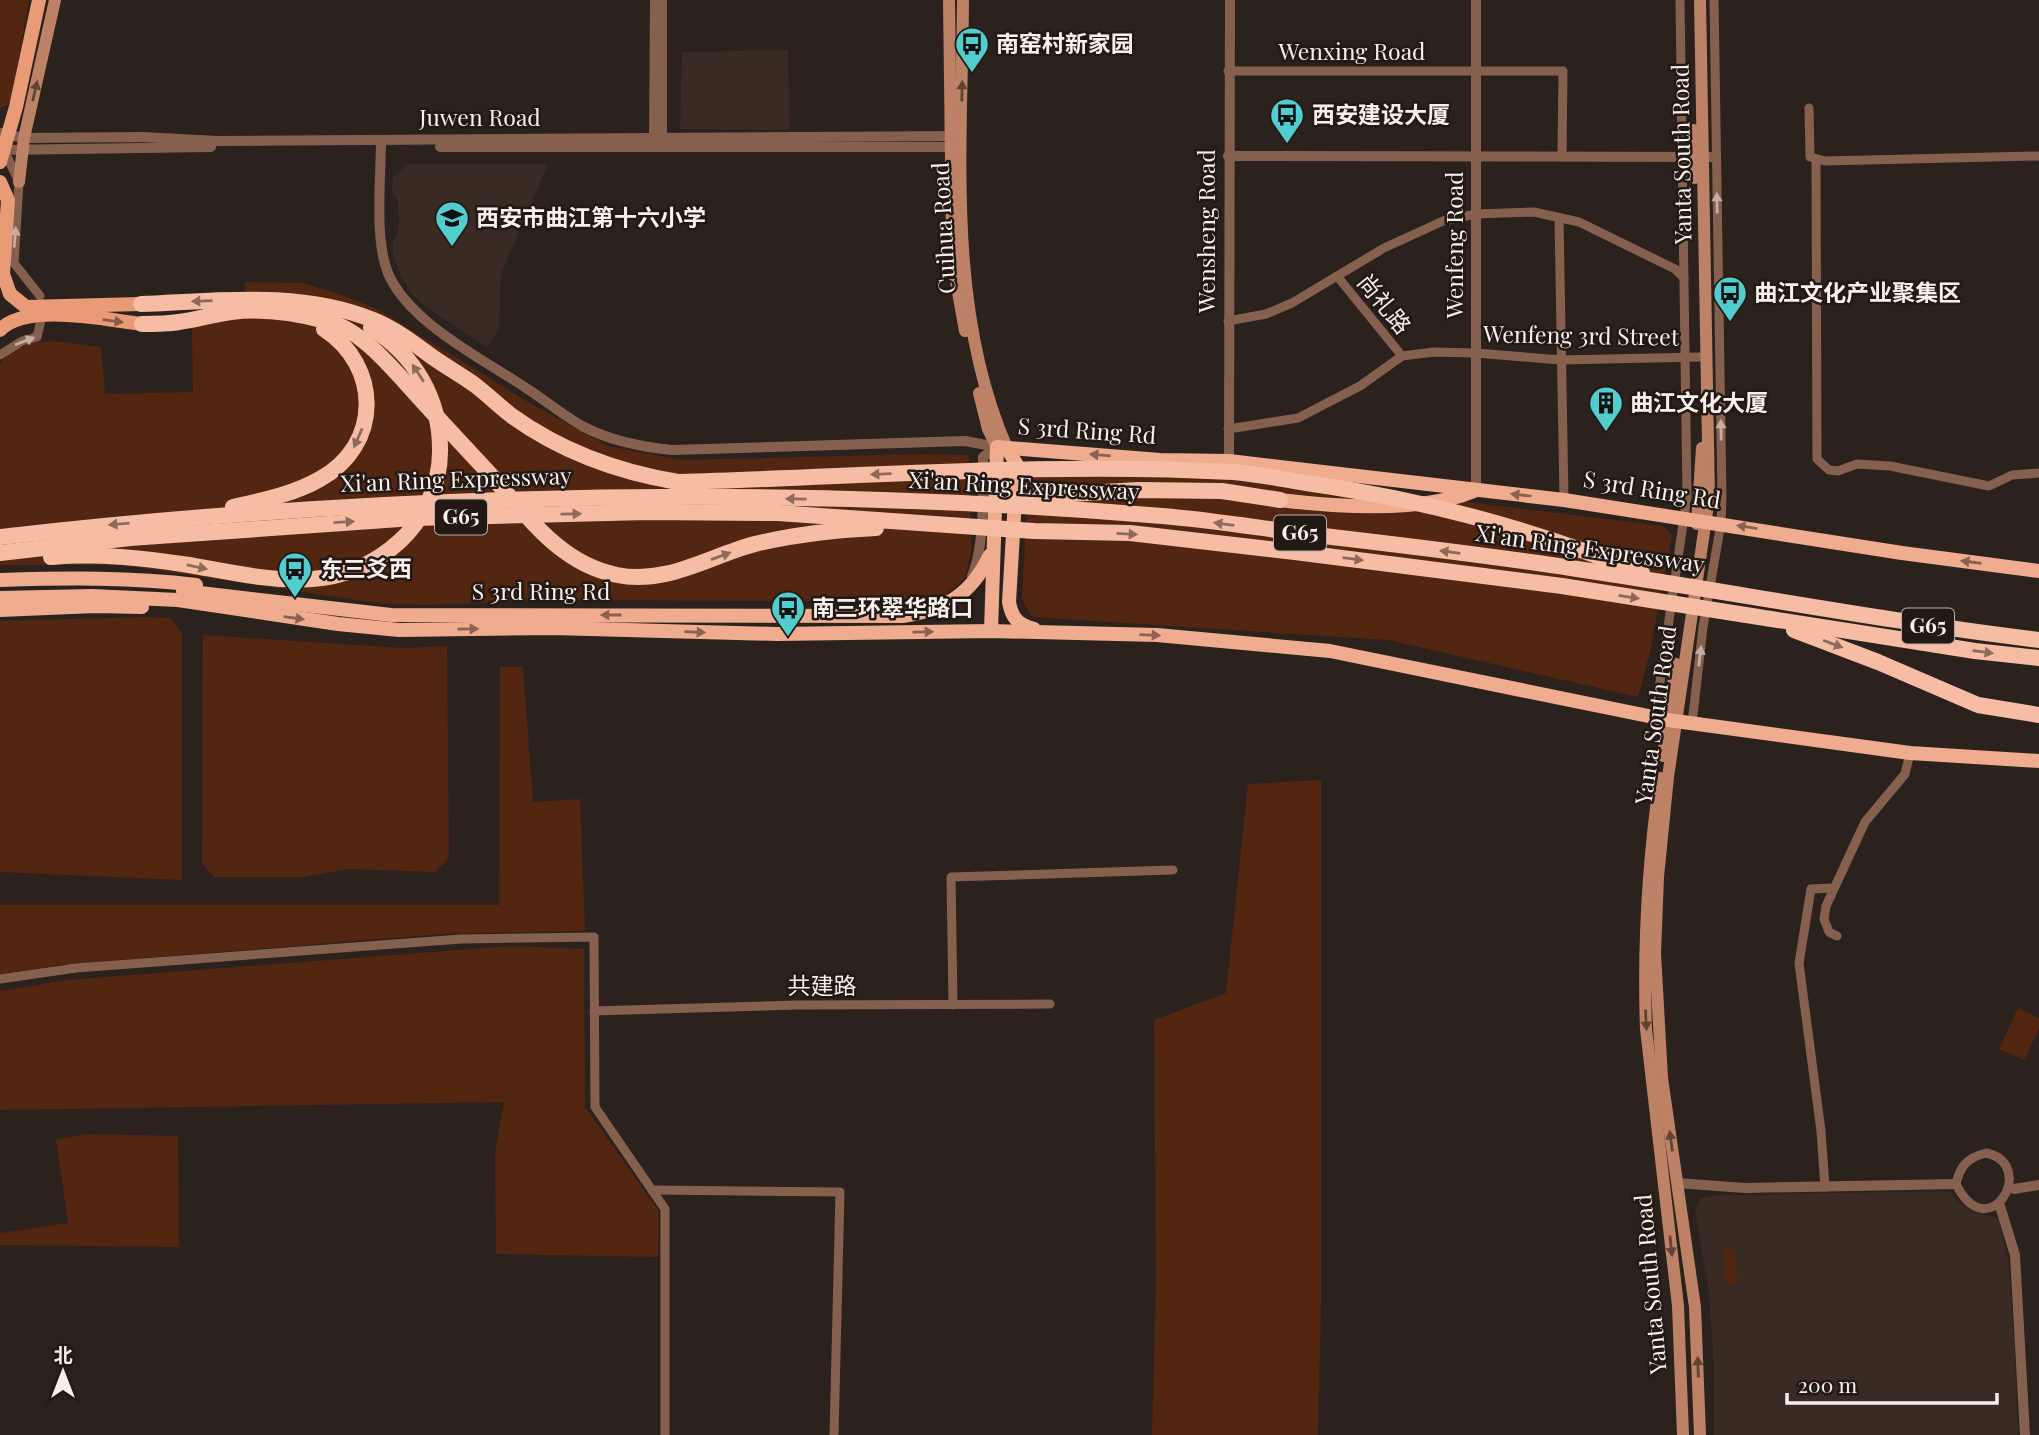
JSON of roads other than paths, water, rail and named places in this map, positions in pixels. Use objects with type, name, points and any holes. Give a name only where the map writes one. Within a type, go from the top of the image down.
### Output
[{"type":"highway","points":[[141,304],[243,300],[295,302],[333,307],[372,319],[402,334],[544,437],[585,457],[644,477],[678,482],[946,471],[1095,469],[1235,472],[1388,496],[1492,523],[1614,561],[1668,583]]},
{"type":"highway","points":[[0,556],[22,560],[70,556],[130,557],[261,579],[301,581],[338,577],[367,565],[396,546],[415,528],[430,497],[440,464],[436,413],[428,388],[415,367],[387,338],[364,323],[295,302]]},
{"type":"highway","points":[[142,324],[178,323],[230,312],[276,312],[316,323],[338,338],[388,363],[545,536],[577,561],[620,576],[648,578],[673,573],[751,545],[806,533],[941,524]]},
{"type":"highway","points":[[190,518],[284,494],[322,478],[352,451],[367,413],[366,388],[352,343]]},
{"type":"highway","name":"S 3rd Ring Rd","points":[[0,589],[102,587],[272,601],[391,615],[903,616],[929,612],[953,601],[978,578],[993,550],[1002,448],[1160,460],[1229,461],[1564,500],[1902,553],[2039,571]]},
{"type":"highway","points":[[996,631],[1002,448]]},
{"type":"highway","points":[[1002,448],[1017,465],[1009,602],[1011,616],[1020,624],[1045,633]]},
{"type":"highway","points":[[1000,506],[1035,496],[1138,490],[1222,491],[1331,506],[1402,504],[1456,498],[1476,490]]},
{"type":"highway","name":"Xi'an Ring Expressway","points":[[0,537],[190,518],[413,502],[586,498],[802,499],[1032,507],[1166,516],[1566,567],[1941,628],[2039,640]]},
{"type":"highway","name":"Xi'an Ring Expressway","points":[[0,556],[130,538],[414,518],[647,512],[778,513],[1034,531],[1130,533],[1562,586],[1975,651],[2039,658]]},
{"type":"highway","points":[[993,550],[996,631]]},
{"type":"highway","points":[[0,580],[79,578],[162,581],[239,589],[272,601]]},
{"type":"highway","name":"S 3rd Ring Rd","points":[[0,598],[179,595],[244,610],[400,630],[553,628],[777,634],[996,631],[1157,635],[1330,651],[1692,724],[1910,752],[2039,761]]},
{"type":"highway","points":[[0,610],[95,606],[244,610]]},
{"type":"highway","points":[[1721,611],[1799,631],[1978,705],[2039,715]]},
{"type":"main road","points":[[1,154],[4,133],[21,86],[39,0]]},
{"type":"main road","points":[[19,182],[23,143],[55,0]]},
{"type":"main road","name":"Cuihua Road","points":[[949,0],[961,237],[967,290],[988,397],[1002,448]]},
{"type":"main road","name":"Cuihua Road","points":[[956,142],[963,0]]},
{"type":"main road","name":"Yanta South Road","points":[[1692,0],[1710,475],[1710,498],[1696,519]]},
{"type":"main road","name":"Yanta South Road","points":[[1683,1435],[1678,1306],[1645,1003],[1648,883],[1666,720],[1696,519],[1702,454],[1700,0]]},
{"type":"main road","points":[[0,110],[11,107],[21,86]]},
{"type":"main road","points":[[0,182],[8,200],[3,274],[10,294],[26,307],[141,304]]},
{"type":"main road","points":[[0,330],[5,324],[35,314],[142,324]]},
{"type":"main road","name":"Yanta South Road","points":[[1666,720],[1655,953],[1662,1078],[1695,1307],[1700,1435]]},
{"type":"street","points":[[654,0],[658,142]]},
{"type":"street","points":[[658,142],[662,0]]},
{"type":"street","name":"Wensheng Road","points":[[1229,461],[1230,0]]},
{"type":"street","name":"Wenfeng Road","points":[[1476,0],[1476,490]]},
{"type":"street","points":[[1680,0],[1699,157],[1722,497],[1721,523],[1703,627],[1692,724]]},
{"type":"street","points":[[1666,720],[1696,519],[1687,496],[1684,278],[1714,0]]},
{"type":"street","name":"Wenxing Road","points":[[1228,71],[1563,71],[1562,155]]},
{"type":"street","points":[[1809,108],[1810,157],[1825,161],[2039,156]]},
{"type":"street","name":"Juwen Road","points":[[4,133],[23,143]]},
{"type":"street","name":"Juwen Road","points":[[1,154],[23,143],[956,142]]},
{"type":"street","points":[[381,143],[383,256],[398,292],[428,323],[583,426],[614,439],[647,448],[672,450],[965,442],[1002,448]]},
{"type":"street","points":[[1,154],[19,182],[13,263],[40,296]]},
{"type":"street","points":[[1228,156],[1699,157]]},
{"type":"street","points":[[1816,159],[1818,459],[1829,470],[1838,471],[1857,464],[1890,466],[1989,486],[2012,475],[2039,473]]},
{"type":"street","points":[[1228,321],[1266,314],[1292,303],[1384,248],[1443,221],[1476,214],[1535,212],[1579,222],[1675,269],[1684,278]]},
{"type":"street","points":[[1559,218],[1564,500]]},
{"type":"street","name":"尚礼路","points":[[1337,276],[1402,356]]},
{"type":"street","points":[[0,355],[22,341],[37,337],[41,320]]},
{"type":"street","name":"Wenfeng 3rd Street","points":[[1228,429],[1298,418],[1360,386],[1402,356],[1434,352],[1561,360],[1700,357]]},
{"type":"street","points":[[966,590],[978,563],[983,457],[1002,448]]},
{"type":"street","points":[[1837,936],[1829,932],[1824,919],[1826,906],[1865,822],[1905,774],[1910,752]]},
{"type":"street","points":[[953,1005],[951,877],[1173,870]]},
{"type":"street","points":[[1825,1187],[1821,1131],[1799,963],[1811,889],[1834,888]]},
{"type":"street","points":[[0,979],[76,968],[461,939],[594,937],[595,1107],[665,1209],[665,1435]]},
{"type":"street","name":"共建路","points":[[594,1011],[796,1005],[1050,1004]]},
{"type":"street","points":[[1986,1153],[1997,1155],[2006,1162],[2012,1172],[2014,1189],[2009,1200],[2000,1206],[1979,1206],[1963,1195],[1956,1184],[1963,1164],[1986,1153]]},
{"type":"street","points":[[1677,1184],[1745,1188],[1956,1184]]},
{"type":"street","points":[[2014,1189],[2039,1185]]},
{"type":"street","points":[[652,1190],[840,1192],[834,1435]]},
{"type":"street","points":[[2000,1206],[2015,1255],[2025,1435]]},
{"type":"place","name":"南窑村新家园","points":[[972,74]]},
{"type":"place","name":"西安建设大厦","points":[[1287,145]]},
{"type":"place","name":"西安市曲江第十六小学","points":[[452,248]]},
{"type":"place","name":"曲江文化产业聚集区","points":[[1730,323]]},
{"type":"place","name":"曲江文化大厦","points":[[1606,433]]},
{"type":"place","name":"东三爻西","points":[[295,599]]},
{"type":"place","name":"南三环翠华路口","points":[[788,638]]}]
